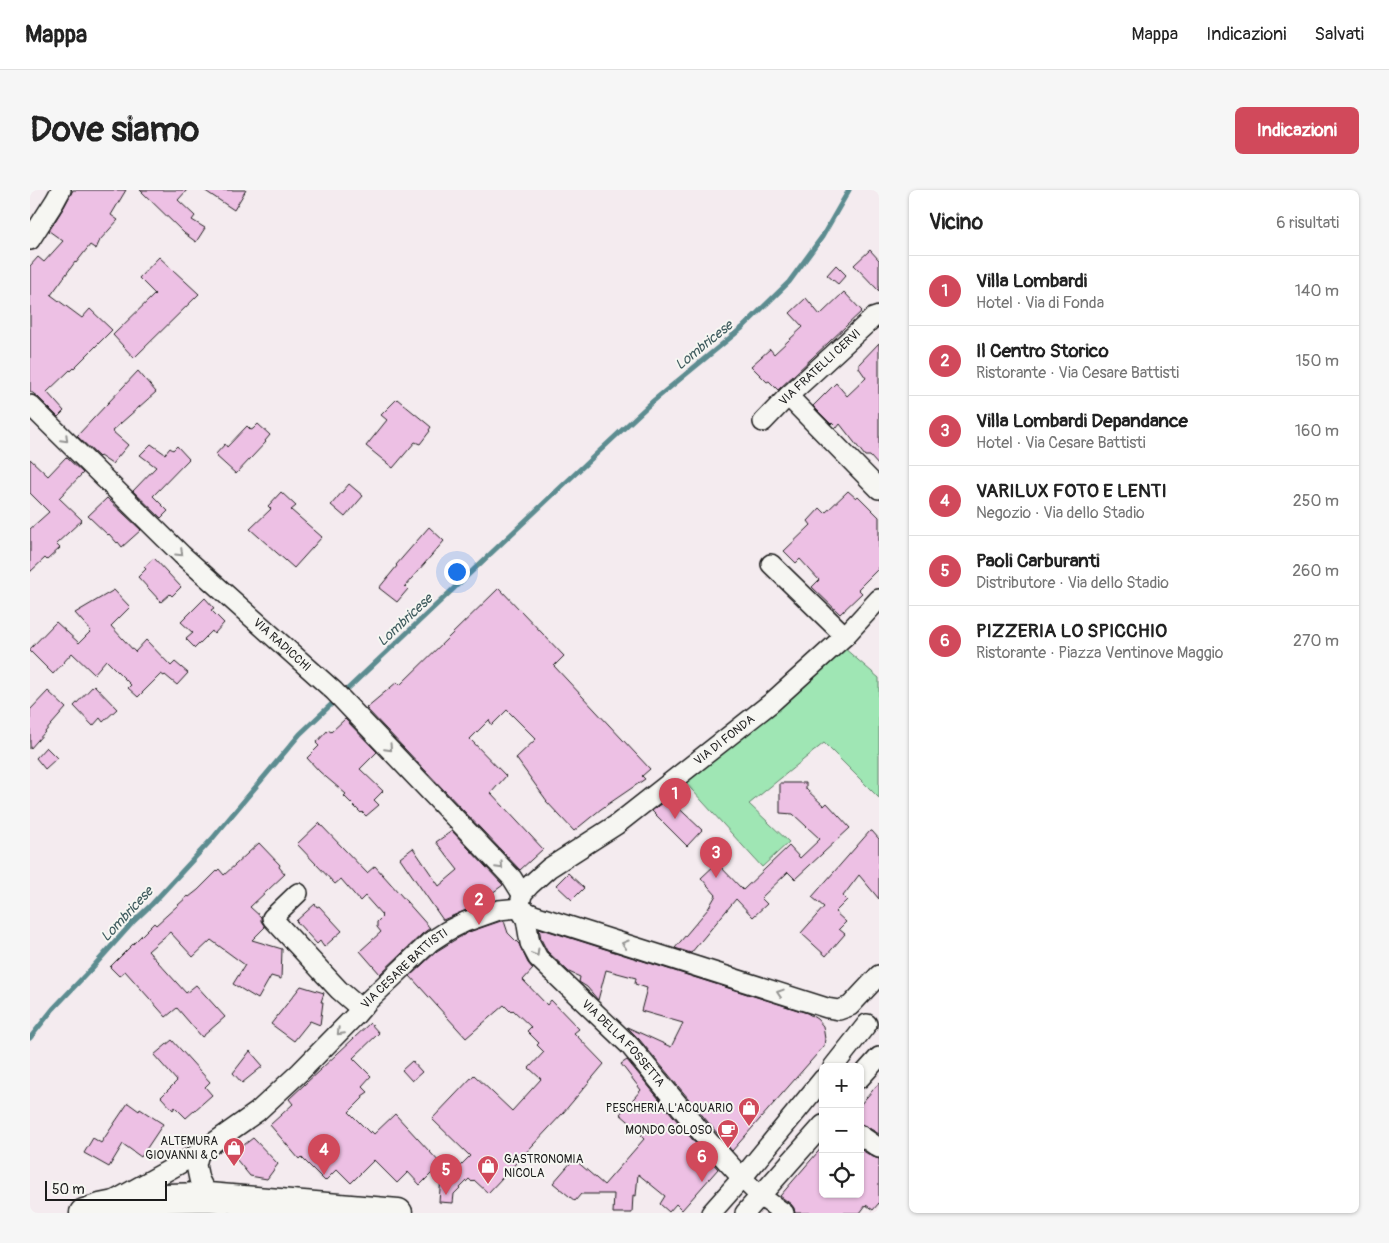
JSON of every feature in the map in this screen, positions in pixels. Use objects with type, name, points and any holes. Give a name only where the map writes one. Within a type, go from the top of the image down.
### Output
[{"type":"street","points":[[30,240],[60,190]]},
{"type":"street","name":"VIA FRATELLI CERVI","points":[[763,422],[788,396],[873,318],[879,316]]},
{"type":"street","points":[[788,396],[879,489]]},
{"type":"street","name":"VIA RADICCHI","points":[[30,405],[182,555],[334,691],[512,878],[521,901]]},
{"type":"street","points":[[771,564],[845,636]]},
{"type":"street","name":"VIA DI FONDA","points":[[521,901],[530,885],[549,868],[616,825],[771,703],[845,636],[879,599]]},
{"type":"street","points":[[298,893],[272,918],[339,990],[361,1009]]},
{"type":"street","points":[[521,901],[534,915],[827,1008],[839,1010],[850,1006],[879,975]]},
{"type":"street","name":"VIA CESARE BATTISTI","points":[[92,1211],[199,1153],[257,1112],[300,1072],[368,1001],[430,942],[447,930],[521,901]]},
{"type":"street","name":"VIA DELLA FOSSETTA","points":[[521,901],[528,926],[530,943],[538,958],[630,1046],[710,1143],[742,1178],[760,1196],[784,1213]]},
{"type":"street","points":[[837,1063],[875,1027],[850,1006]]},
{"type":"street","points":[[864,1074],[879,1057]]},
{"type":"street","points":[[710,1213],[742,1178],[819,1084]]},
{"type":"street","points":[[744,1213],[819,1130]]},
{"type":"street","points":[[864,1138],[879,1148]]},
{"type":"street","points":[[199,1153],[196,1165],[199,1179],[208,1197]]},
{"type":"street","points":[[92,1211],[139,1200],[208,1197],[398,1213]]},
{"type":"green space","points":[[844,648],[879,678],[879,798],[824,743],[749,804],[789,842],[762,867],[683,780]]},
{"type":"building","points":[[73,190],[126,190],[111,215],[118,220],[100,240],[96,249],[90,245],[51,295],[82,318],[90,309],[112,330],[47,392],[64,411],[58,417],[30,391],[30,266],[38,257],[44,262],[63,241],[49,231]]},
{"type":"building","points":[[140,190],[187,190],[178,200],[195,216],[192,220],[205,228],[196,242],[184,233]]},
{"type":"building","points":[[204,190],[246,190],[234,210]]},
{"type":"building","points":[[870,250],[879,260],[879,291],[854,265]]},
{"type":"building","points":[[159,257],[199,294],[134,358],[113,335],[155,294],[139,278]]},
{"type":"building","points":[[836,265],[846,275],[838,284],[827,275]]},
{"type":"building","points":[[844,292],[862,311],[778,390],[751,366],[770,349],[774,354],[803,327],[790,313],[806,298],[820,315]]},
{"type":"building","points":[[879,343],[879,466],[870,456],[865,456],[840,424],[837,428],[831,424],[813,406],[836,383],[847,396],[866,378],[859,368],[859,364]]},
{"type":"building","points":[[138,371],[156,392],[112,431],[128,445],[112,464],[99,457],[77,436]]},
{"type":"building","points":[[397,399],[431,427],[420,444],[415,442],[393,468],[366,446],[387,420],[381,415]]},
{"type":"building","points":[[258,424],[270,435],[266,442],[236,474],[215,455],[225,444],[227,447],[247,426],[251,430]]},
{"type":"building","points":[[151,444],[165,454],[170,448],[173,450],[177,446],[189,459],[153,496],[168,511],[161,518],[133,491],[156,467],[140,455]]},
{"type":"building","points":[[66,457],[83,473],[59,498],[82,520],[56,544],[60,548],[47,560],[45,558],[30,572],[30,529],[49,512],[30,493],[30,459],[48,476]]},
{"type":"building","points":[[349,484],[363,496],[345,517],[331,505]]},
{"type":"building","points":[[848,491],[856,498],[858,496],[879,517],[879,568],[858,589],[862,593],[840,614],[812,587],[819,580],[800,559],[796,563],[784,551],[811,525],[808,521],[820,508],[825,513]]},
{"type":"building","points":[[281,492],[296,506],[291,510],[322,537],[294,568],[250,529],[271,509],[268,506]]},
{"type":"building","points":[[107,498],[141,530],[122,547],[88,516]]},
{"type":"building","points":[[429,527],[444,541],[405,586],[408,589],[397,602],[379,588]]},
{"type":"building","points":[[154,558],[181,587],[172,596],[170,594],[161,602],[138,577],[146,569],[144,567]]},
{"type":"building","points":[[499,588],[564,656],[554,666],[650,769],[642,776],[645,779],[601,809],[574,831],[546,801],[516,758],[536,739],[507,710],[492,725],[489,720],[470,739],[506,776],[491,793],[543,849],[520,870],[366,708],[397,682],[400,685]]},
{"type":"building","points":[[114,590],[130,607],[111,626],[135,652],[146,640],[171,666],[175,662],[188,673],[177,685],[161,674],[138,697],[128,688],[131,685],[106,660],[94,674],[72,653],[53,674],[30,651],[56,622],[79,643],[91,631],[75,613]]},
{"type":"building","points":[[205,598],[214,608],[211,610],[224,623],[214,634],[212,631],[195,648],[186,639],[193,633],[181,622]]},
{"type":"building","points":[[94,685],[117,709],[103,722],[100,718],[93,726],[74,706]]},
{"type":"building","points":[[48,691],[66,708],[30,749],[30,710]]},
{"type":"building","points":[[345,719],[377,752],[360,769],[383,791],[374,800],[379,805],[366,816],[344,796],[346,794],[307,758],[319,746],[316,743],[328,730],[331,732]]},
{"type":"building","points":[[46,747],[57,758],[45,769],[36,758]]},
{"type":"building","points":[[780,783],[806,783],[806,789],[824,806],[827,803],[850,828],[795,879],[788,872],[761,898],[767,904],[753,917],[736,899],[691,953],[675,948],[708,909],[716,895],[701,878],[717,863],[743,890],[789,846],[800,858],[820,839],[793,814],[780,813]]},
{"type":"building","points":[[668,798],[702,830],[687,846],[652,811]]},
{"type":"building","points":[[319,823],[367,873],[375,866],[430,928],[380,974],[360,951],[381,932],[377,927],[377,922],[382,915],[365,896],[360,901],[341,879],[335,884],[297,844]]},
{"type":"building","points":[[452,831],[503,885],[473,907],[443,920],[400,858],[413,848],[439,886],[458,870],[436,842]]},
{"type":"building","points":[[870,831],[879,839],[879,899],[859,875],[843,896],[847,900],[835,912],[846,922],[839,929],[845,934],[826,956],[801,933],[824,907],[812,897]]},
{"type":"building","points":[[259,843],[280,865],[279,867],[285,874],[250,907],[261,917],[265,927],[252,940],[282,949],[281,979],[271,976],[258,999],[233,984],[245,965],[211,940],[193,957],[170,932],[148,951],[186,993],[196,985],[225,1017],[202,1037],[177,1008],[166,1017],[125,971],[119,976],[110,967],[154,923],[156,925],[188,896],[198,890],[219,869],[224,875]]},
{"type":"building","points":[[568,873],[584,888],[572,900],[556,885]]},
{"type":"building","points":[[315,904],[342,931],[324,947],[320,941],[317,944],[296,921]]},
{"type":"building","points":[[504,921],[508,933],[519,944],[533,969],[523,980],[547,1005],[551,1000],[579,1029],[574,1033],[604,1064],[563,1113],[488,1193],[474,1180],[472,1182],[469,1179],[454,1194],[453,1203],[439,1202],[442,1164],[451,1175],[470,1156],[432,1119],[474,1075],[512,1111],[541,1079],[529,1068],[544,1052],[537,1045],[539,1043],[527,1031],[531,1027],[513,1010],[511,1012],[504,1005],[466,1038],[410,976],[437,951],[453,941],[469,932]]},
{"type":"building","points":[[539,928],[807,1013],[817,1019],[823,1026],[824,1046],[732,1151],[627,1027],[671,1047],[683,1023],[641,1011],[647,988],[635,984],[636,978],[606,970],[598,1000],[587,987],[579,982],[580,977],[569,972],[547,951],[541,939]]},
{"type":"building","points":[[301,986],[324,993],[321,1002],[323,1002],[320,1025],[310,1021],[294,1041],[271,1024]]},
{"type":"building","points":[[370,1023],[379,1033],[353,1058],[371,1076],[362,1086],[368,1092],[362,1096],[363,1098],[349,1112],[370,1133],[371,1131],[374,1134],[395,1114],[441,1164],[420,1185],[408,1172],[397,1183],[374,1160],[351,1183],[337,1169],[325,1181],[301,1157],[299,1159],[270,1125],[293,1104],[289,1099]]},
{"type":"building","points":[[172,1040],[210,1082],[205,1087],[212,1095],[186,1118],[175,1107],[173,1110],[161,1097],[177,1081],[154,1055]]},
{"type":"building","points":[[250,1051],[263,1066],[242,1083],[233,1073]]},
{"type":"building","points":[[627,1060],[718,1169],[682,1210],[676,1204],[669,1212],[660,1204],[665,1196],[638,1174],[636,1196],[633,1195],[632,1213],[613,1213],[614,1194],[581,1194],[575,1201],[553,1183],[574,1159],[604,1185],[644,1139],[641,1136],[643,1134],[620,1114],[641,1090],[621,1064]]},
{"type":"building","points":[[412,1061],[422,1072],[412,1081],[402,1070]]},
{"type":"building","points":[[879,1083],[879,1134],[864,1125],[864,1100]]},
{"type":"building","points":[[128,1103],[163,1124],[141,1157],[123,1144],[109,1167],[84,1153],[93,1138],[101,1143]]},
{"type":"building","points":[[253,1138],[278,1164],[267,1179],[250,1176],[232,1154]]},
{"type":"building","points":[[819,1151],[819,1198],[864,1198],[864,1151],[879,1159],[879,1203],[873,1210],[866,1205],[860,1213],[795,1213],[791,1204],[780,1196]]},
{"type":"waterway","name":"Lombricese","points":[[30,1038],[53,1009],[212,839],[300,734],[652,402],[742,328],[789,282],[822,237],[849,190]]},
{"type":"place","name":"Villa Lombardi","points":[[675,819]]},
{"type":"place","name":"Villa Lombardi Depandance","points":[[716,878]]},
{"type":"place","name":"Il Centro Storico","points":[[479,925]]},
{"type":"place","name":"PESCHERIA L'ACQUARIO","points":[[749,1127]]},
{"type":"place","name":"MONDO GOLOSO","points":[[728,1149]]},
{"type":"place","name":"ALTEMURA GIOVANNI & C","points":[[234,1167]]},
{"type":"place","name":"VARILUX FOTO E LENTI","points":[[324,1175]]},
{"type":"place","name":"PIZZERIA LO SPICCHIO","points":[[702,1182]]},
{"type":"place","name":"GASTRONOMIA NICOLA","points":[[488,1185]]},
{"type":"place","name":"Paoli Carburanti","points":[[446,1195]]}]
